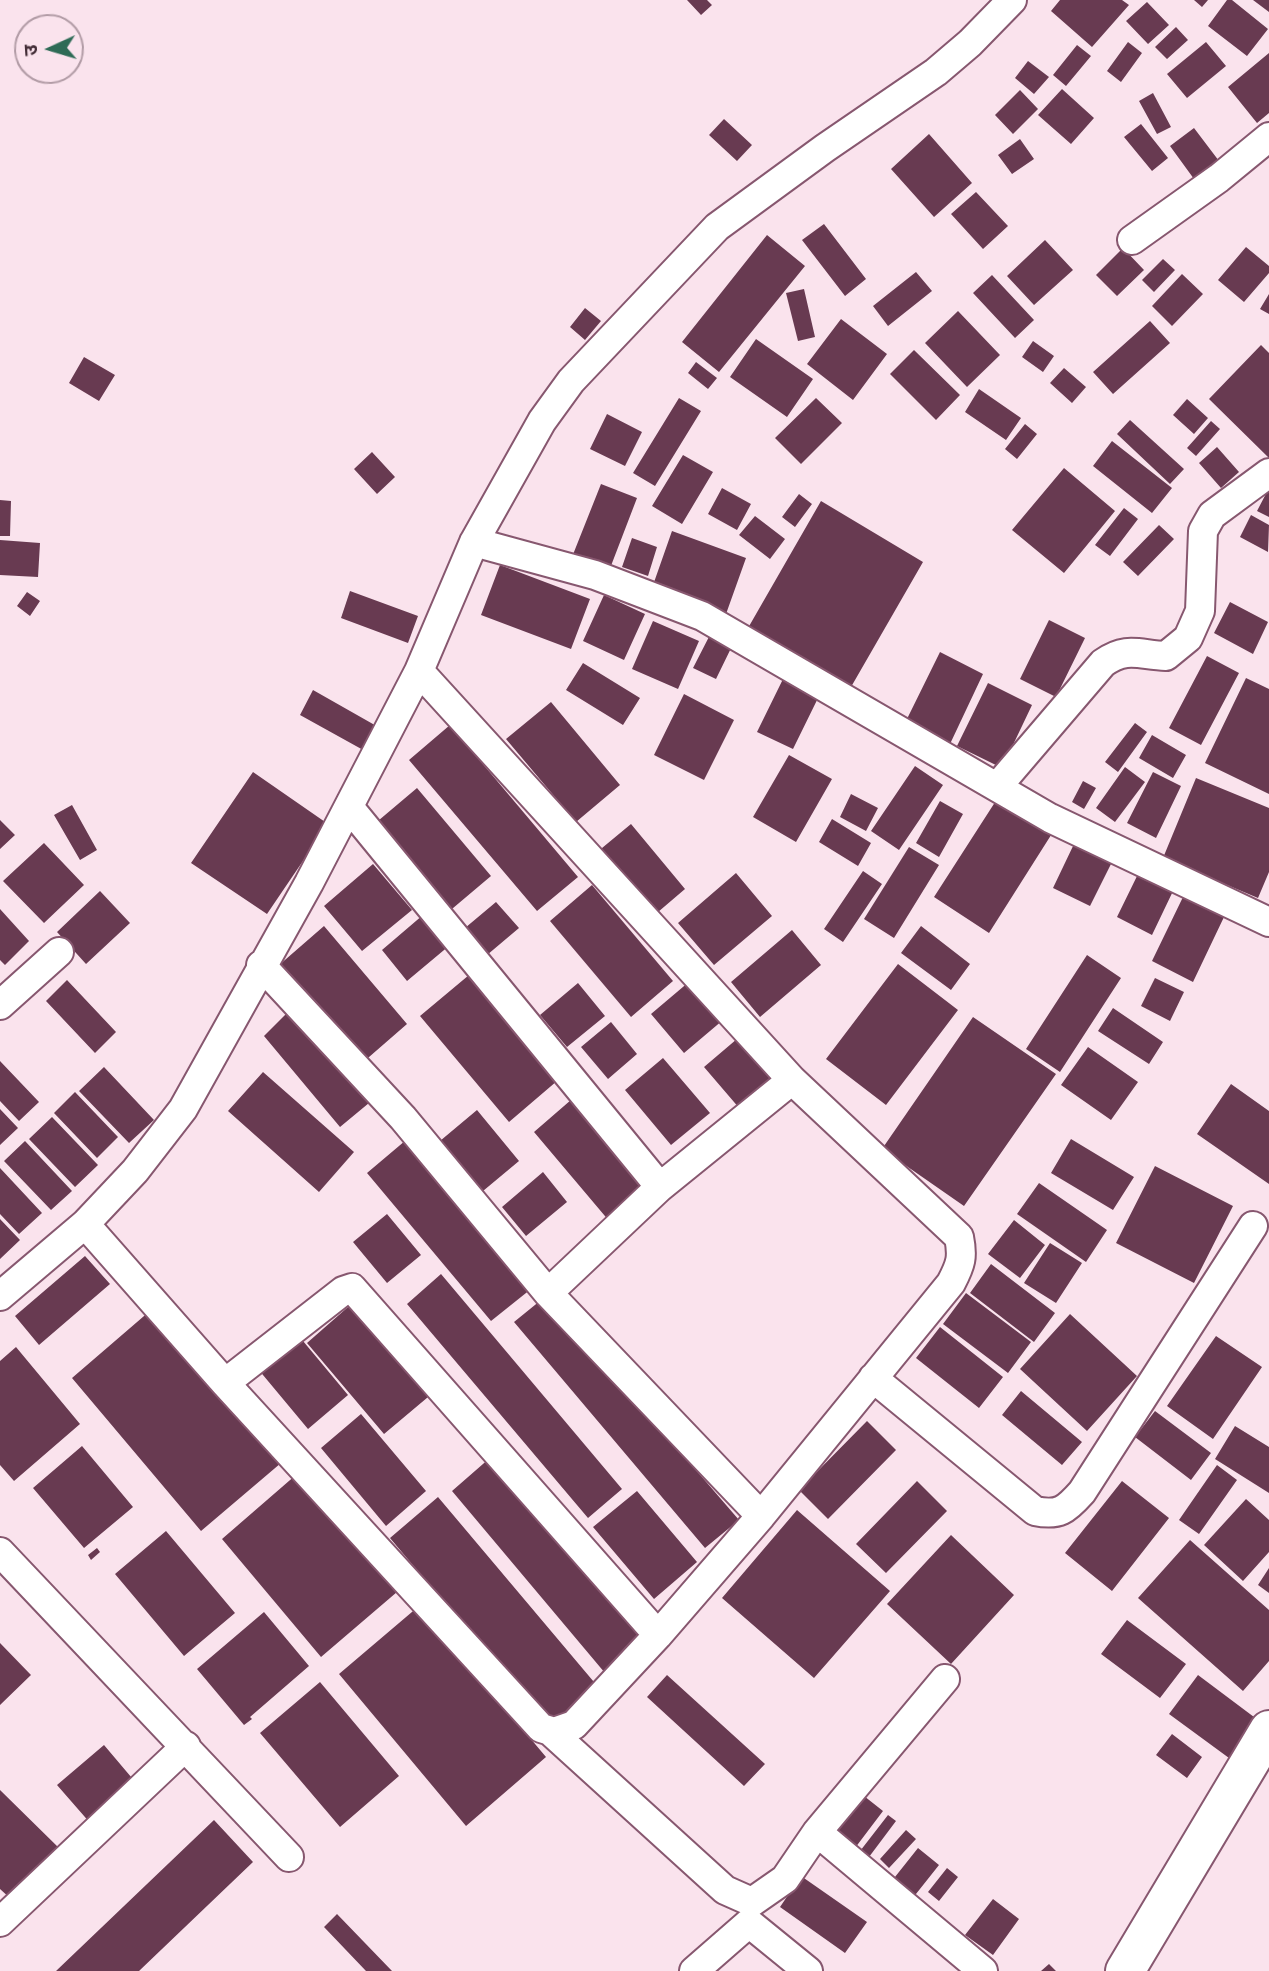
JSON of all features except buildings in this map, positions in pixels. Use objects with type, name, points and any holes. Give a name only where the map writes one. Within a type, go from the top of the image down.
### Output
[{"type":"street","points":[[0,1296],[85,1224],[135,1171],[183,1109],[309,883],[419,671],[474,542],[542,421],[571,381],[717,227],[936,72],[970,43],[1012,0]]},
{"type":"street","points":[[1132,240],[1219,178],[1269,137]]},
{"type":"street","points":[[997,787],[1103,663],[1128,651],[1166,656],[1188,638],[1200,611],[1203,531],[1213,514],[1269,473]]},
{"type":"street","points":[[474,542],[595,575],[702,615],[1050,818],[1269,922]]},
{"type":"street","points":[[85,1224],[225,1384],[541,1728],[550,1731],[565,1730],[574,1725],[658,1635],[761,1516],[951,1283],[959,1269],[962,1254],[959,1237],[792,1080],[419,671]]},
{"type":"street","points":[[349,807],[660,1187]]},
{"type":"street","points":[[0,1005],[59,952]]},
{"type":"street","points":[[261,965],[403,1118],[548,1293],[761,1516]]},
{"type":"street","points":[[548,1293],[660,1187],[792,1080]]},
{"type":"street","points":[[873,1378],[1035,1511],[1052,1515],[1069,1507],[1082,1492],[1253,1226]]},
{"type":"street","points":[[225,1384],[342,1291],[352,1288],[658,1635]]},
{"type":"street","points":[[0,1552],[289,1857]]},
{"type":"street","points":[[550,1731],[725,1891],[752,1902],[785,1879],[817,1832],[945,1679]]},
{"type":"street","points":[[1125,1971],[1269,1730]]},
{"type":"street","points":[[0,1922],[186,1746]]},
{"type":"street","points":[[817,1832],[983,1971]]},
{"type":"street","points":[[694,1971],[749,1923],[808,1971]]}]
